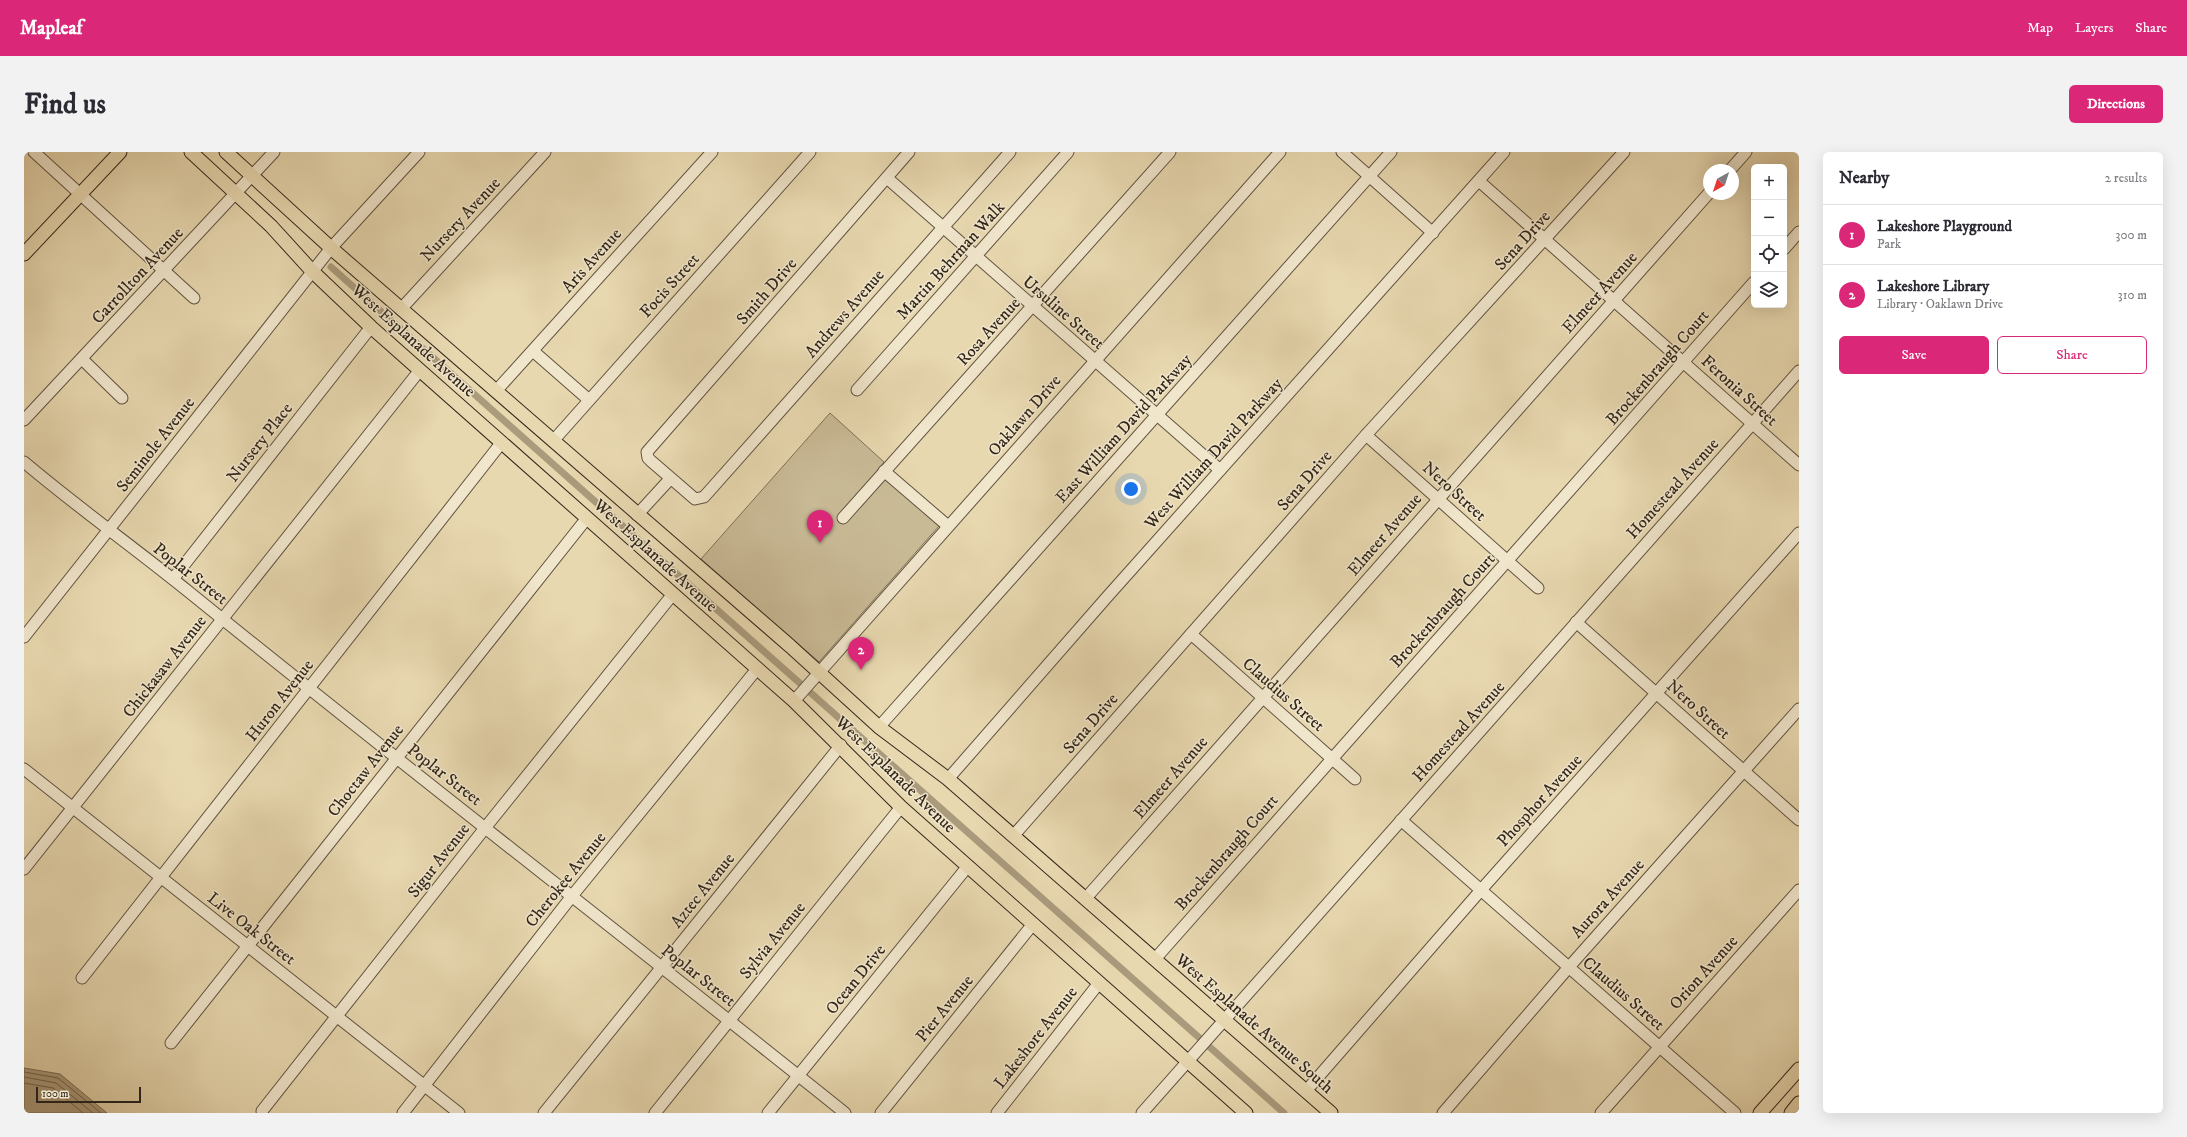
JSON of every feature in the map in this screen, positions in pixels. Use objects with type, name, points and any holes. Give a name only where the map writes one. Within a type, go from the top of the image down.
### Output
[{"type":"main road","points":[[24,254],[120,152]]},
{"type":"main road","name":"West Esplanade Avenue","points":[[191,152],[271,226],[312,271],[371,327],[757,669],[796,698],[872,780],[901,807],[1246,1113]]},
{"type":"main road","name":"West Esplanade Avenue","points":[[226,152],[331,248],[637,514],[815,676],[948,779],[1155,959]]},
{"type":"main road","name":"West Esplanade Avenue South","points":[[1155,959],[1224,1021],[1331,1113]]},
{"type":"main road","points":[[1760,1113],[1799,1070]]},
{"type":"main road","points":[[1790,1113],[1799,1104]]},
{"type":"street","points":[[34,152],[194,298]]},
{"type":"street","name":"Carrollton Avenue","points":[[24,420],[274,152]]},
{"type":"street","name":"Seminole Avenue","points":[[24,637],[312,271],[331,248],[419,152]]},
{"type":"street","name":"Nursery Avenue","points":[[401,309],[545,152]]},
{"type":"street","name":"Aris Avenue","points":[[496,391],[712,152]]},
{"type":"street","name":"Focis Street","points":[[553,441],[810,152]]},
{"type":"street","name":"Smith Drive","points":[[670,479],[648,458],[648,452],[909,152]]},
{"type":"street","name":"Andrews Avenue","points":[[670,479],[695,499],[704,497],[1010,152]]},
{"type":"street","name":"Martin Behrman Walk","points":[[856,390],[1068,152]]},
{"type":"street","name":"Rosa Avenue","points":[[843,518],[1170,152]]},
{"type":"street","name":"Oaklawn Drive","points":[[796,698],[1280,152]]},
{"type":"street","points":[[1342,152],[1432,233]]},
{"type":"street","name":"East William David Parkway","points":[[879,727],[1392,152]]},
{"type":"street","name":"West William David Parkway","points":[[948,779],[1220,470],[1504,152]]},
{"type":"street","name":"Sena Drive","points":[[1014,835],[1366,435],[1546,240],[1624,152]]},
{"type":"street","points":[[1735,164],[1746,152]]},
{"type":"street","name":"Ursuline Street","points":[[887,178],[1032,307],[1220,470]]},
{"type":"street","name":"Feronia Street","points":[[1479,181],[1799,465]]},
{"type":"street","name":"Elmeer Avenue","points":[[1086,898],[1703,200]]},
{"type":"street","points":[[1787,245],[1799,232]]},
{"type":"street","name":"Brockenbraugh Court","points":[[1155,959],[1331,758],[1508,561],[1751,285]]},
{"type":"street","name":"Nursery Place","points":[[173,579],[371,327]]},
{"type":"street","points":[[533,351],[589,400]]},
{"type":"street","points":[[82,359],[122,398]]},
{"type":"street","name":"Chickasaw Avenue","points":[[24,870],[420,370]]},
{"type":"street","name":"Homestead Avenue","points":[[1142,1113],[1799,371]]},
{"type":"street","name":"Nero Street","points":[[1366,435],[1538,588]]},
{"type":"street","name":"Huron Avenue","points":[[82,978],[502,442]]},
{"type":"street","name":"Poplar Street","points":[[24,462],[845,1113]]},
{"type":"street","points":[[881,475],[948,526]]},
{"type":"street","points":[[637,514],[670,479]]},
{"type":"street","name":"Choctaw Avenue","points":[[171,1044],[587,518]]},
{"type":"street","name":"Phosphor Avenue","points":[[1306,1091],[1481,890],[1799,533]]},
{"type":"street","name":"Sigur Avenue","points":[[262,1111],[485,828],[673,594]]},
{"type":"street","name":"Nero Street","points":[[1576,622],[1799,820]]},
{"type":"street","name":"Claudius Street","points":[[1191,634],[1355,779]]},
{"type":"street","name":"Cherokee Avenue","points":[[403,1113],[572,896],[757,669]]},
{"type":"street","name":"Aurora Avenue","points":[[1443,1113],[1569,967],[1799,708]]},
{"type":"street","name":"Aztec Avenue","points":[[544,1113],[841,745]]},
{"type":"street","name":"Live Oak Street","points":[[24,769],[459,1113]]},
{"type":"street","name":"Sylvia Avenue","points":[[655,1113],[901,807]]},
{"type":"street","name":"Claudius Street","points":[[1401,820],[1734,1113]]},
{"type":"street","name":"Ocean Drive","points":[[768,1113],[968,866]]},
{"type":"street","name":"Orion Avenue","points":[[1601,1113],[1799,890]]},
{"type":"street","name":"Pier Avenue","points":[[881,1113],[1033,924]]},
{"type":"street","name":"Lakeshore Avenue","points":[[997,1113],[1099,983]]},
{"type":"shaded area","points":[[830,413],[884,462],[877,471],[939,526],[819,662],[701,559]]},
{"type":"water","points":[[24,1068],[60,1074],[107,1113],[24,1113]]},
{"type":"waterway","points":[[331,267],[1284,1113]]},
{"type":"place","name":"Lakeshore Playground","points":[[820,543]]},
{"type":"place","name":"Lakeshore Library","points":[[861,670]]}]
